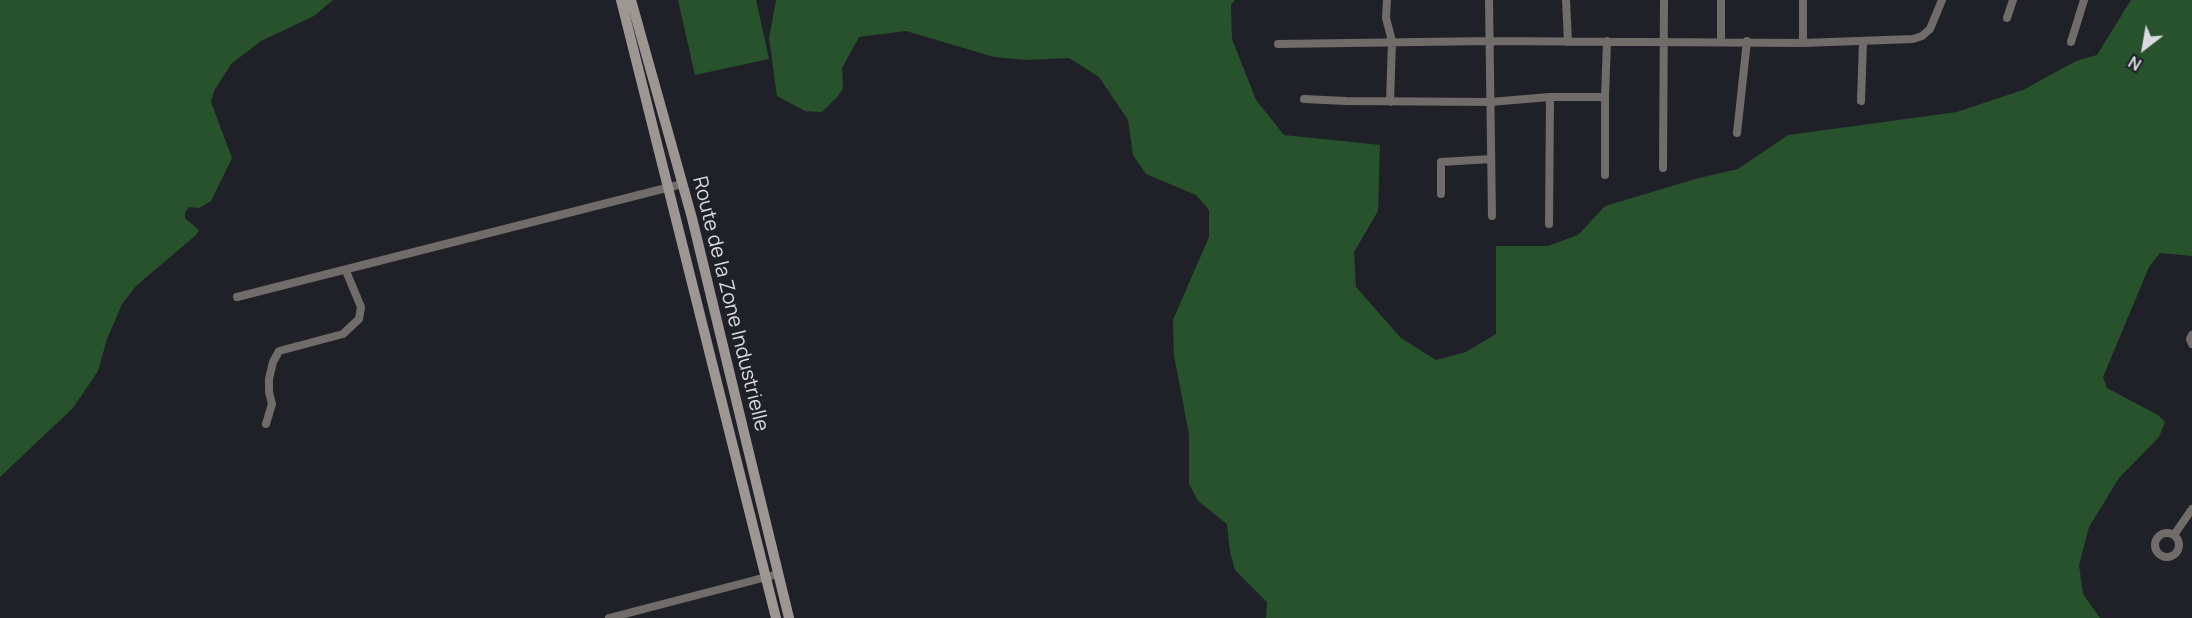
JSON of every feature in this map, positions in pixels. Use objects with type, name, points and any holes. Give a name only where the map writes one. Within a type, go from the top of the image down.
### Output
[{"type":"main road","name":"Route de la Zone Industrielle","points":[[621,0],[776,618]]},
{"type":"main road","name":"Route de la Zone Industrielle","points":[[631,0],[682,184],[789,618]]},
{"type":"street","points":[[1387,0],[1386,18],[1392,41],[1390,102]]},
{"type":"street","points":[[1489,0],[1492,216]]},
{"type":"street","points":[[1566,0],[1568,42]]},
{"type":"street","points":[[1663,168],[1664,0]]},
{"type":"street","points":[[1721,0],[1721,41]]},
{"type":"street","points":[[1803,0],[1803,43]]},
{"type":"street","points":[[1278,44],[1392,41],[1803,43],[1913,39],[1922,36],[1930,29],[1942,0]]},
{"type":"street","points":[[2007,18],[2013,0]]},
{"type":"street","points":[[2071,42],[2084,0]]},
{"type":"street","points":[[1605,175],[1607,41]]},
{"type":"street","points":[[1737,133],[1747,41]]},
{"type":"street","points":[[1861,101],[1863,42]]},
{"type":"street","points":[[1549,225],[1550,97]]},
{"type":"street","points":[[1304,99],[1490,102],[1550,97],[1605,97]]},
{"type":"street","points":[[1442,194],[1442,162],[1491,159]]},
{"type":"street","points":[[237,297],[682,184]]},
{"type":"street","points":[[266,424],[272,404],[269,379],[273,362],[279,351],[343,334],[359,319],[361,307],[346,271]]},
{"type":"street","points":[[2192,335],[2190,339],[2192,344]]},
{"type":"street","points":[[2174,535],[2192,509]]},
{"type":"street","points":[[609,618],[778,574]]},
{"type":"green space","points":[[0,0],[333,0],[314,16],[261,41],[231,64],[214,91],[211,102],[232,158],[211,201],[199,208],[189,207],[185,212],[185,218],[199,230],[136,286],[122,304],[107,339],[98,371],[73,408],[0,477]]},
{"type":"green space","points":[[678,0],[756,0],[769,59],[695,75]]},
{"type":"green space","points":[[776,0],[1235,0],[1231,5],[1232,39],[1256,100],[1284,135],[1380,145],[1378,211],[1354,252],[1356,287],[1401,338],[1436,360],[1466,352],[1496,334],[1496,246],[1548,246],[1578,235],[1605,206],[1738,169],[1788,135],[1957,112],[2023,90],[2076,61],[2097,55],[2131,0],[2192,0],[2192,256],[2160,253],[2149,267],[2103,377],[2107,388],[2158,415],[2165,422],[2159,437],[2119,478],[2089,527],[2079,565],[2083,594],[2100,618],[1266,618],[1267,602],[1235,570],[1230,552],[1227,524],[1198,501],[1189,484],[1189,435],[1174,355],[1173,320],[1209,237],[1209,210],[1196,195],[1146,174],[1133,155],[1128,120],[1099,77],[1069,58],[1027,60],[994,57],[906,31],[859,37],[842,68],[843,88],[838,96],[822,112],[805,111],[777,96],[769,38]]}]
